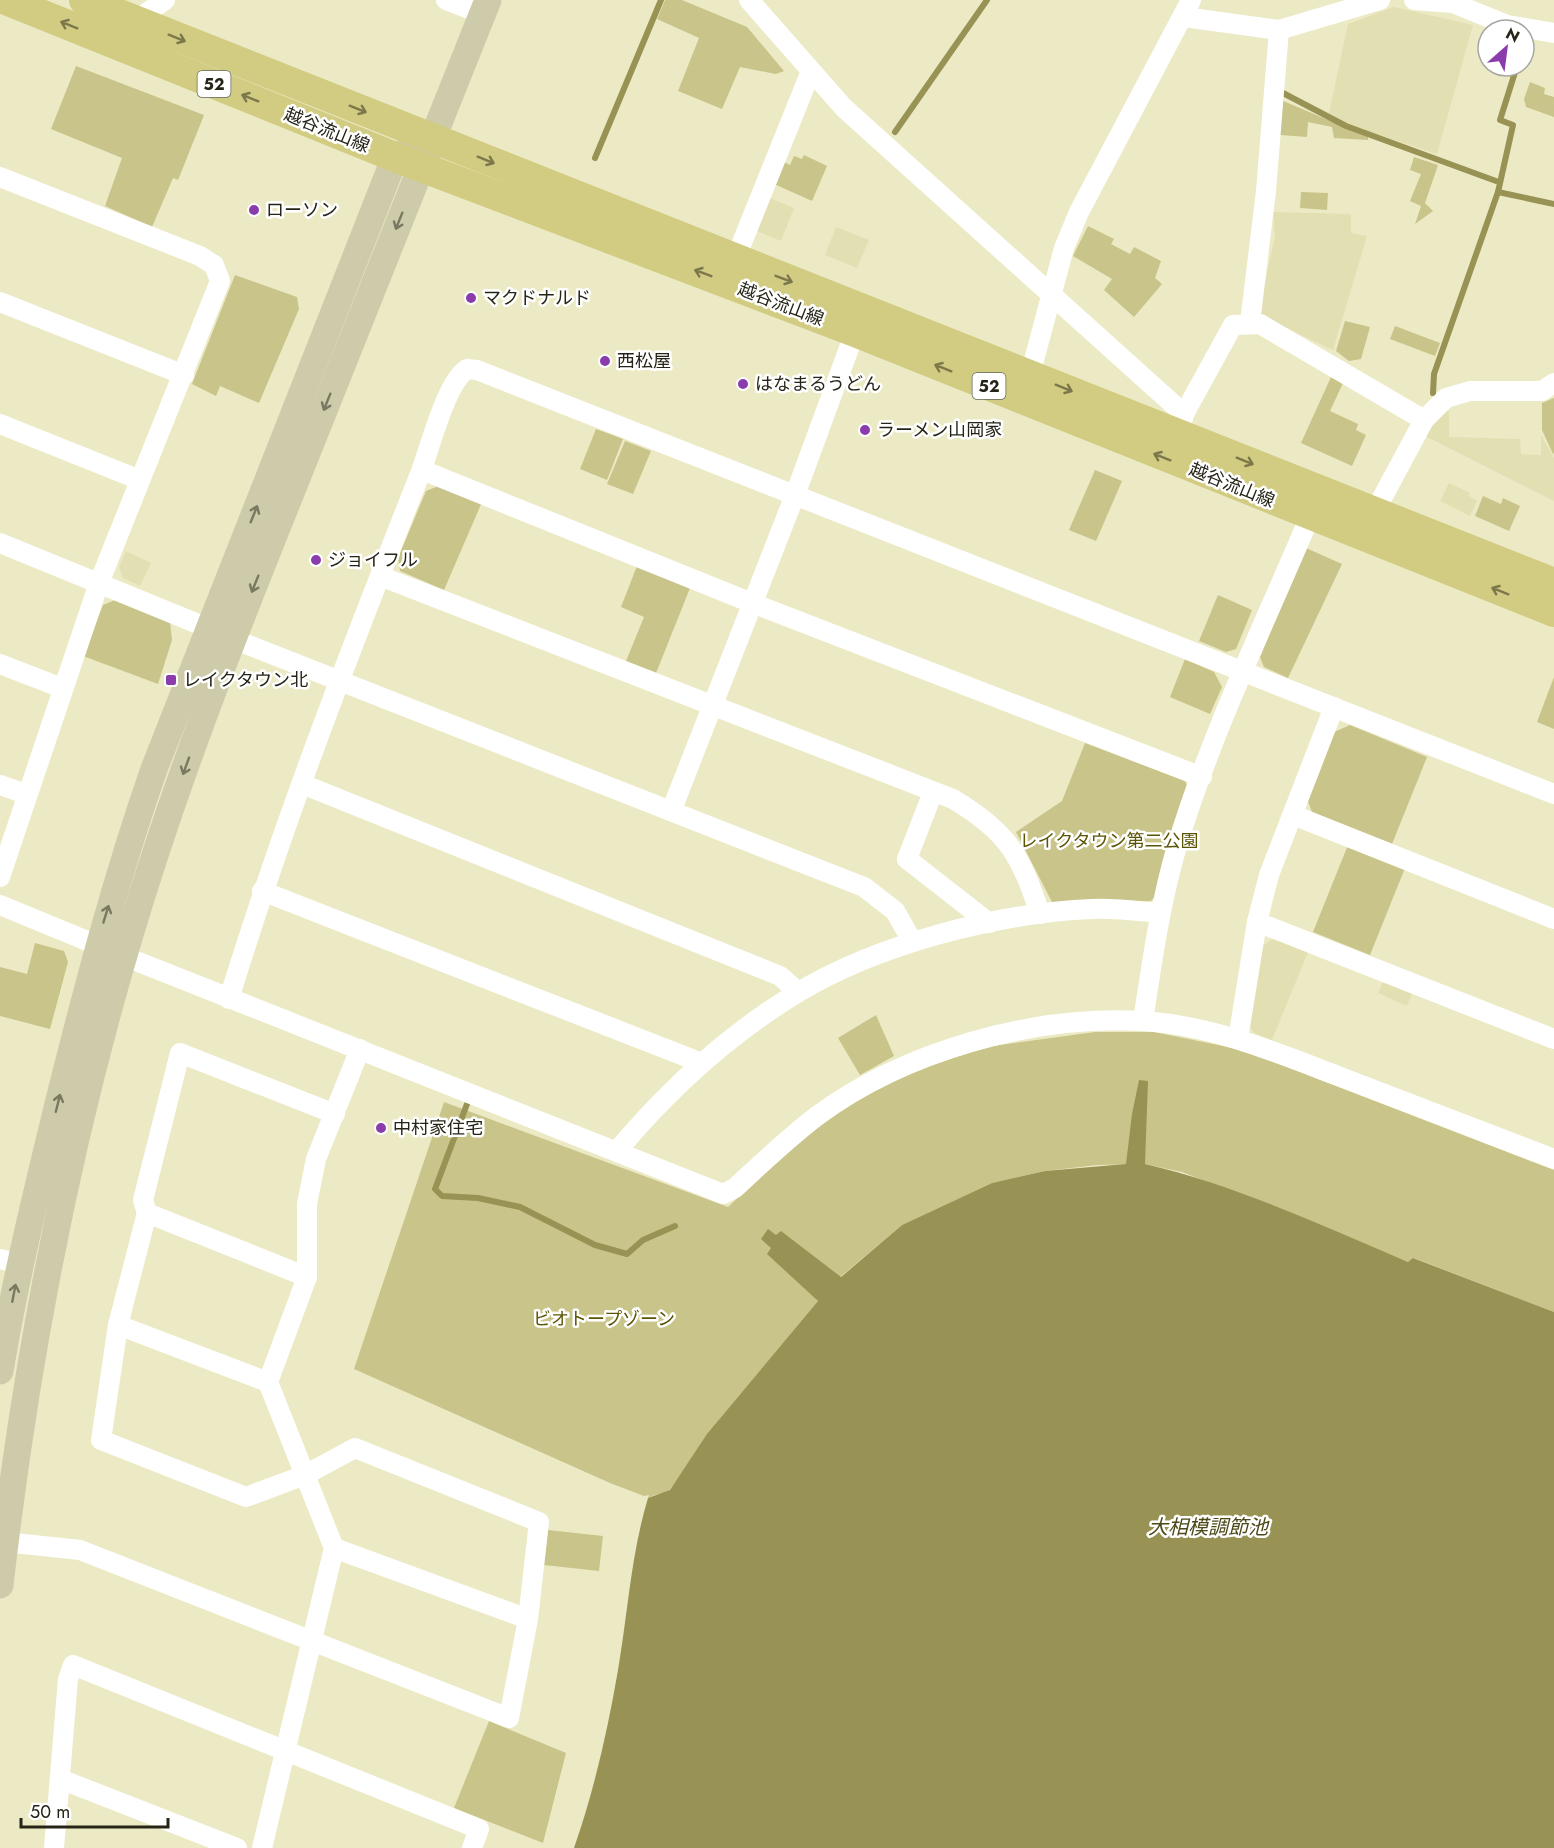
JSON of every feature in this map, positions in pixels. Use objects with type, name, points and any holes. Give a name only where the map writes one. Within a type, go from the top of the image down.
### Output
[{"type":"main road","name":"越谷流山線","points":[[6,0],[408,162],[855,332],[1554,612]]},
{"type":"main road","name":"越谷流山線","points":[[84,0],[735,260],[1030,375],[1182,425],[1374,513],[1554,583]]},
{"type":"street","points":[[135,21],[165,0]]},
{"type":"street","points":[[0,1371],[10,1262],[97,945],[150,779],[221,633],[408,162],[432,138],[485,7],[446,0]]},
{"type":"street","points":[[749,0],[844,108],[1051,297],[1182,425],[1233,325],[1250,323],[1260,324],[1424,420]]},
{"type":"street","points":[[1030,375],[1064,248],[1079,212],[1187,9],[1279,30],[1380,0]]},
{"type":"street","points":[[1414,0],[1453,3],[1507,25],[1554,33]]},
{"type":"street","points":[[1250,323],[1266,191],[1279,30]]},
{"type":"street","points":[[735,260],[811,71]]},
{"type":"street","points":[[0,177],[200,256],[214,265],[220,281],[99,583],[26,794],[0,877]]},
{"type":"street","points":[[0,302],[184,375]]},
{"type":"street","points":[[672,809],[795,495],[855,332]]},
{"type":"street","points":[[229,999],[262,891],[339,680],[422,470],[453,382],[467,369],[477,370],[1554,794]]},
{"type":"street","points":[[1374,513],[1424,420],[1446,398],[1470,391],[1542,391],[1554,383]]},
{"type":"street","points":[[0,424],[140,480]]},
{"type":"street","points":[[422,470],[752,603],[1202,777]]},
{"type":"street","points":[[1143,1021],[1160,913],[1178,846],[1202,777],[1244,672],[1310,516]]},
{"type":"street","points":[[0,543],[339,680],[672,809],[864,887],[895,910],[912,941]]},
{"type":"street","points":[[380,576],[953,799],[980,815],[1006,838],[1026,872],[1040,914]]},
{"type":"street","points":[[0,1585],[27,1381],[93,1070],[221,633]]},
{"type":"street","points":[[0,664],[62,688]]},
{"type":"street","points":[[1238,1039],[1257,922],[1269,875],[1334,707]]},
{"type":"street","points":[[302,784],[780,976],[798,992]]},
{"type":"street","points":[[0,785],[26,794]]},
{"type":"street","points":[[933,792],[907,859],[989,923]]},
{"type":"street","points":[[1293,815],[1554,920]]},
{"type":"street","points":[[262,891],[702,1063]]},
{"type":"street","points":[[0,905],[97,945]]},
{"type":"street","points":[[617,1151],[655,1106],[702,1063],[798,992],[912,941],[989,923],[1093,908],[1160,913]]},
{"type":"street","points":[[1257,922],[1554,1039]]},
{"type":"street","points":[[126,957],[723,1194],[735,1188],[818,1115],[863,1087],[906,1065],[954,1046],[1032,1029],[1079,1023],[1143,1021],[1238,1039],[1554,1159]]},
{"type":"street","points":[[262,1848],[334,1548],[268,1382],[307,1277],[307,1204],[316,1159],[360,1049]]},
{"type":"street","points":[[5,1542],[80,1550],[509,1718],[528,1620],[539,1522],[355,1448],[304,1475],[246,1497],[101,1440],[118,1325],[147,1213],[143,1200],[180,1053],[335,1114]]},
{"type":"street","points":[[147,1213],[307,1277]]},
{"type":"street","points":[[118,1325],[268,1382]]},
{"type":"street","points":[[334,1548],[528,1620]]},
{"type":"street","points":[[54,1848],[68,1679],[73,1665],[479,1829],[472,1848]]},
{"type":"street","points":[[60,1779],[237,1848]]},
{"type":"shaded area","points":[[1394,7],[1473,25],[1437,154],[1348,125],[1329,113],[1348,24]]},
{"type":"shaded area","points":[[767,197],[794,208],[781,241],[754,230]]},
{"type":"shaded area","points":[[1273,212],[1351,214],[1351,233],[1367,236],[1333,350],[1263,317],[1259,310],[1275,236]]},
{"type":"shaded area","points":[[836,227],[869,240],[857,268],[825,255]]},
{"type":"shaded area","points":[[1443,410],[1449,411],[1449,437],[1520,439],[1521,454],[1541,455],[1541,435],[1554,458],[1554,501],[1425,436],[1429,423]]},
{"type":"shaded area","points":[[1449,483],[1470,493],[1469,496],[1477,501],[1470,516],[1440,501]]},
{"type":"shaded area","points":[[126,551],[151,563],[140,586],[123,578],[119,567]]},
{"type":"shaded area","points":[[1276,937],[1308,952],[1272,1040],[1254,1033],[1247,1022],[1260,947]]},
{"type":"shaded area","points":[[1384,980],[1412,993],[1407,1006],[1378,993]]},
{"type":"green space","points":[[665,0],[682,0],[747,27],[784,71],[776,74],[740,67],[722,109],[678,91],[699,38],[657,19]]},
{"type":"green space","points":[[76,66],[204,115],[178,180],[173,178],[152,227],[105,206],[122,158],[51,129]]},
{"type":"green space","points":[[1530,82],[1545,88],[1544,94],[1554,97],[1554,117],[1526,107],[1524,99]]},
{"type":"green space","points":[[1281,100],[1368,137],[1368,140],[1334,138],[1332,127],[1308,122],[1307,137],[1280,135]]},
{"type":"green space","points":[[804,155],[827,166],[812,201],[774,184],[784,162],[790,165],[794,156],[802,159]]},
{"type":"green space","points":[[1414,157],[1438,165],[1425,203],[1433,211],[1415,224],[1421,206],[1410,201],[1421,174],[1410,170]]},
{"type":"green space","points":[[1301,192],[1328,193],[1327,210],[1300,208]]},
{"type":"green space","points":[[1088,226],[1114,239],[1111,244],[1130,254],[1134,247],[1161,261],[1155,278],[1162,284],[1134,317],[1104,290],[1112,279],[1073,256]]},
{"type":"green space","points":[[235,275],[297,297],[299,309],[259,403],[220,386],[216,396],[192,384]]},
{"type":"green space","points":[[1345,321],[1370,327],[1361,359],[1349,361],[1336,351]]},
{"type":"green space","points":[[1395,326],[1440,343],[1435,356],[1390,339]]},
{"type":"green space","points":[[1331,377],[1343,383],[1330,411],[1358,424],[1356,430],[1366,435],[1352,466],[1301,443]]},
{"type":"green space","points":[[1554,398],[1553,454],[1542,430],[1542,403]]},
{"type":"green space","points":[[596,429],[623,439],[607,480],[580,469]]},
{"type":"green space","points":[[625,441],[651,451],[633,494],[607,484]]},
{"type":"green space","points":[[1095,470],[1122,481],[1096,541],[1069,530]]},
{"type":"green space","points":[[441,485],[482,502],[444,590],[400,571],[398,558],[426,491]]},
{"type":"green space","points":[[1483,496],[1501,504],[1503,498],[1520,506],[1509,531],[1475,516]]},
{"type":"green space","points":[[1306,548],[1342,564],[1288,678],[1264,667],[1260,657]]},
{"type":"green space","points":[[637,566],[690,588],[656,673],[626,661],[644,617],[621,607]]},
{"type":"green space","points":[[1218,595],[1252,610],[1236,649],[1226,652],[1199,641]]},
{"type":"green space","points":[[115,600],[170,622],[172,640],[158,684],[83,656],[103,605]]},
{"type":"green space","points":[[1185,659],[1214,672],[1222,687],[1210,714],[1170,697]]},
{"type":"green space","points":[[1554,677],[1554,729],[1537,722]]},
{"type":"green space","points":[[1350,725],[1427,757],[1392,844],[1312,812],[1307,799],[1332,733]]},
{"type":"green space","name":"レイクタウン第二公園","points":[[1085,743],[1185,781],[1189,790],[1157,894],[1151,901],[1052,902],[1016,832],[1062,801]]},
{"type":"green space","points":[[1348,845],[1405,868],[1370,955],[1313,932]]},
{"type":"green space","points":[[35,943],[64,951],[68,962],[50,1029],[0,1016],[0,967],[27,974]]},
{"type":"green space","points":[[876,1015],[894,1056],[860,1075],[838,1038]]},
{"type":"green space","name":"ビオトープゾーン","points":[[1095,1032],[1154,1032],[1243,1050],[1554,1170],[1554,1312],[1414,1258],[1408,1262],[1182,1172],[1145,1164],[1097,1165],[1045,1171],[992,1183],[902,1225],[815,1298],[818,1301],[719,1420],[670,1490],[648,1498],[649,1495],[644,1496],[610,1483],[354,1369],[444,1102],[728,1207],[803,1136],[853,1102],[906,1074],[985,1047]]},
{"type":"green space","points":[[548,1530],[603,1536],[599,1571],[544,1565]]},
{"type":"green space","points":[[489,1721],[566,1753],[543,1843],[454,1808]]},
{"type":"water","name":"大相模調節池","points":[[1139,1080],[1148,1081],[1145,1164],[1246,1195],[1408,1262],[1413,1258],[1554,1312],[1554,1848],[574,1848],[605,1737],[618,1670],[634,1562],[648,1498],[670,1490],[707,1434],[818,1301],[767,1254],[771,1248],[761,1239],[768,1229],[776,1235],[781,1231],[841,1277],[902,1225],[992,1183],[1045,1171],[1126,1164]]},
{"type":"waterway","points":[[595,158],[661,0]]},
{"type":"waterway","points":[[895,132],[987,0]]},
{"type":"waterway","points":[[1433,393],[1434,374],[1498,192],[1513,125],[1500,120],[1513,78]]},
{"type":"waterway","points":[[1283,93],[1346,126],[1496,181]]},
{"type":"waterway","points":[[1498,192],[1554,204]]},
{"type":"waterway","points":[[467,1104],[435,1189],[442,1196],[478,1198],[520,1207],[595,1245],[627,1254],[643,1240],[675,1226]]},
{"type":"place","name":"ローソン","points":[[254,210]]},
{"type":"place","name":"マクドナルド","points":[[471,298]]},
{"type":"place","name":"西松屋","points":[[605,361]]},
{"type":"place","name":"はなまるうどん","points":[[743,384]]},
{"type":"place","name":"ラーメン山岡家","points":[[865,430]]},
{"type":"place","name":"ジョイフル","points":[[316,560]]},
{"type":"place","name":"レイクタウン北","points":[[171,680]]},
{"type":"place","name":"中村家住宅","points":[[381,1128]]}]
